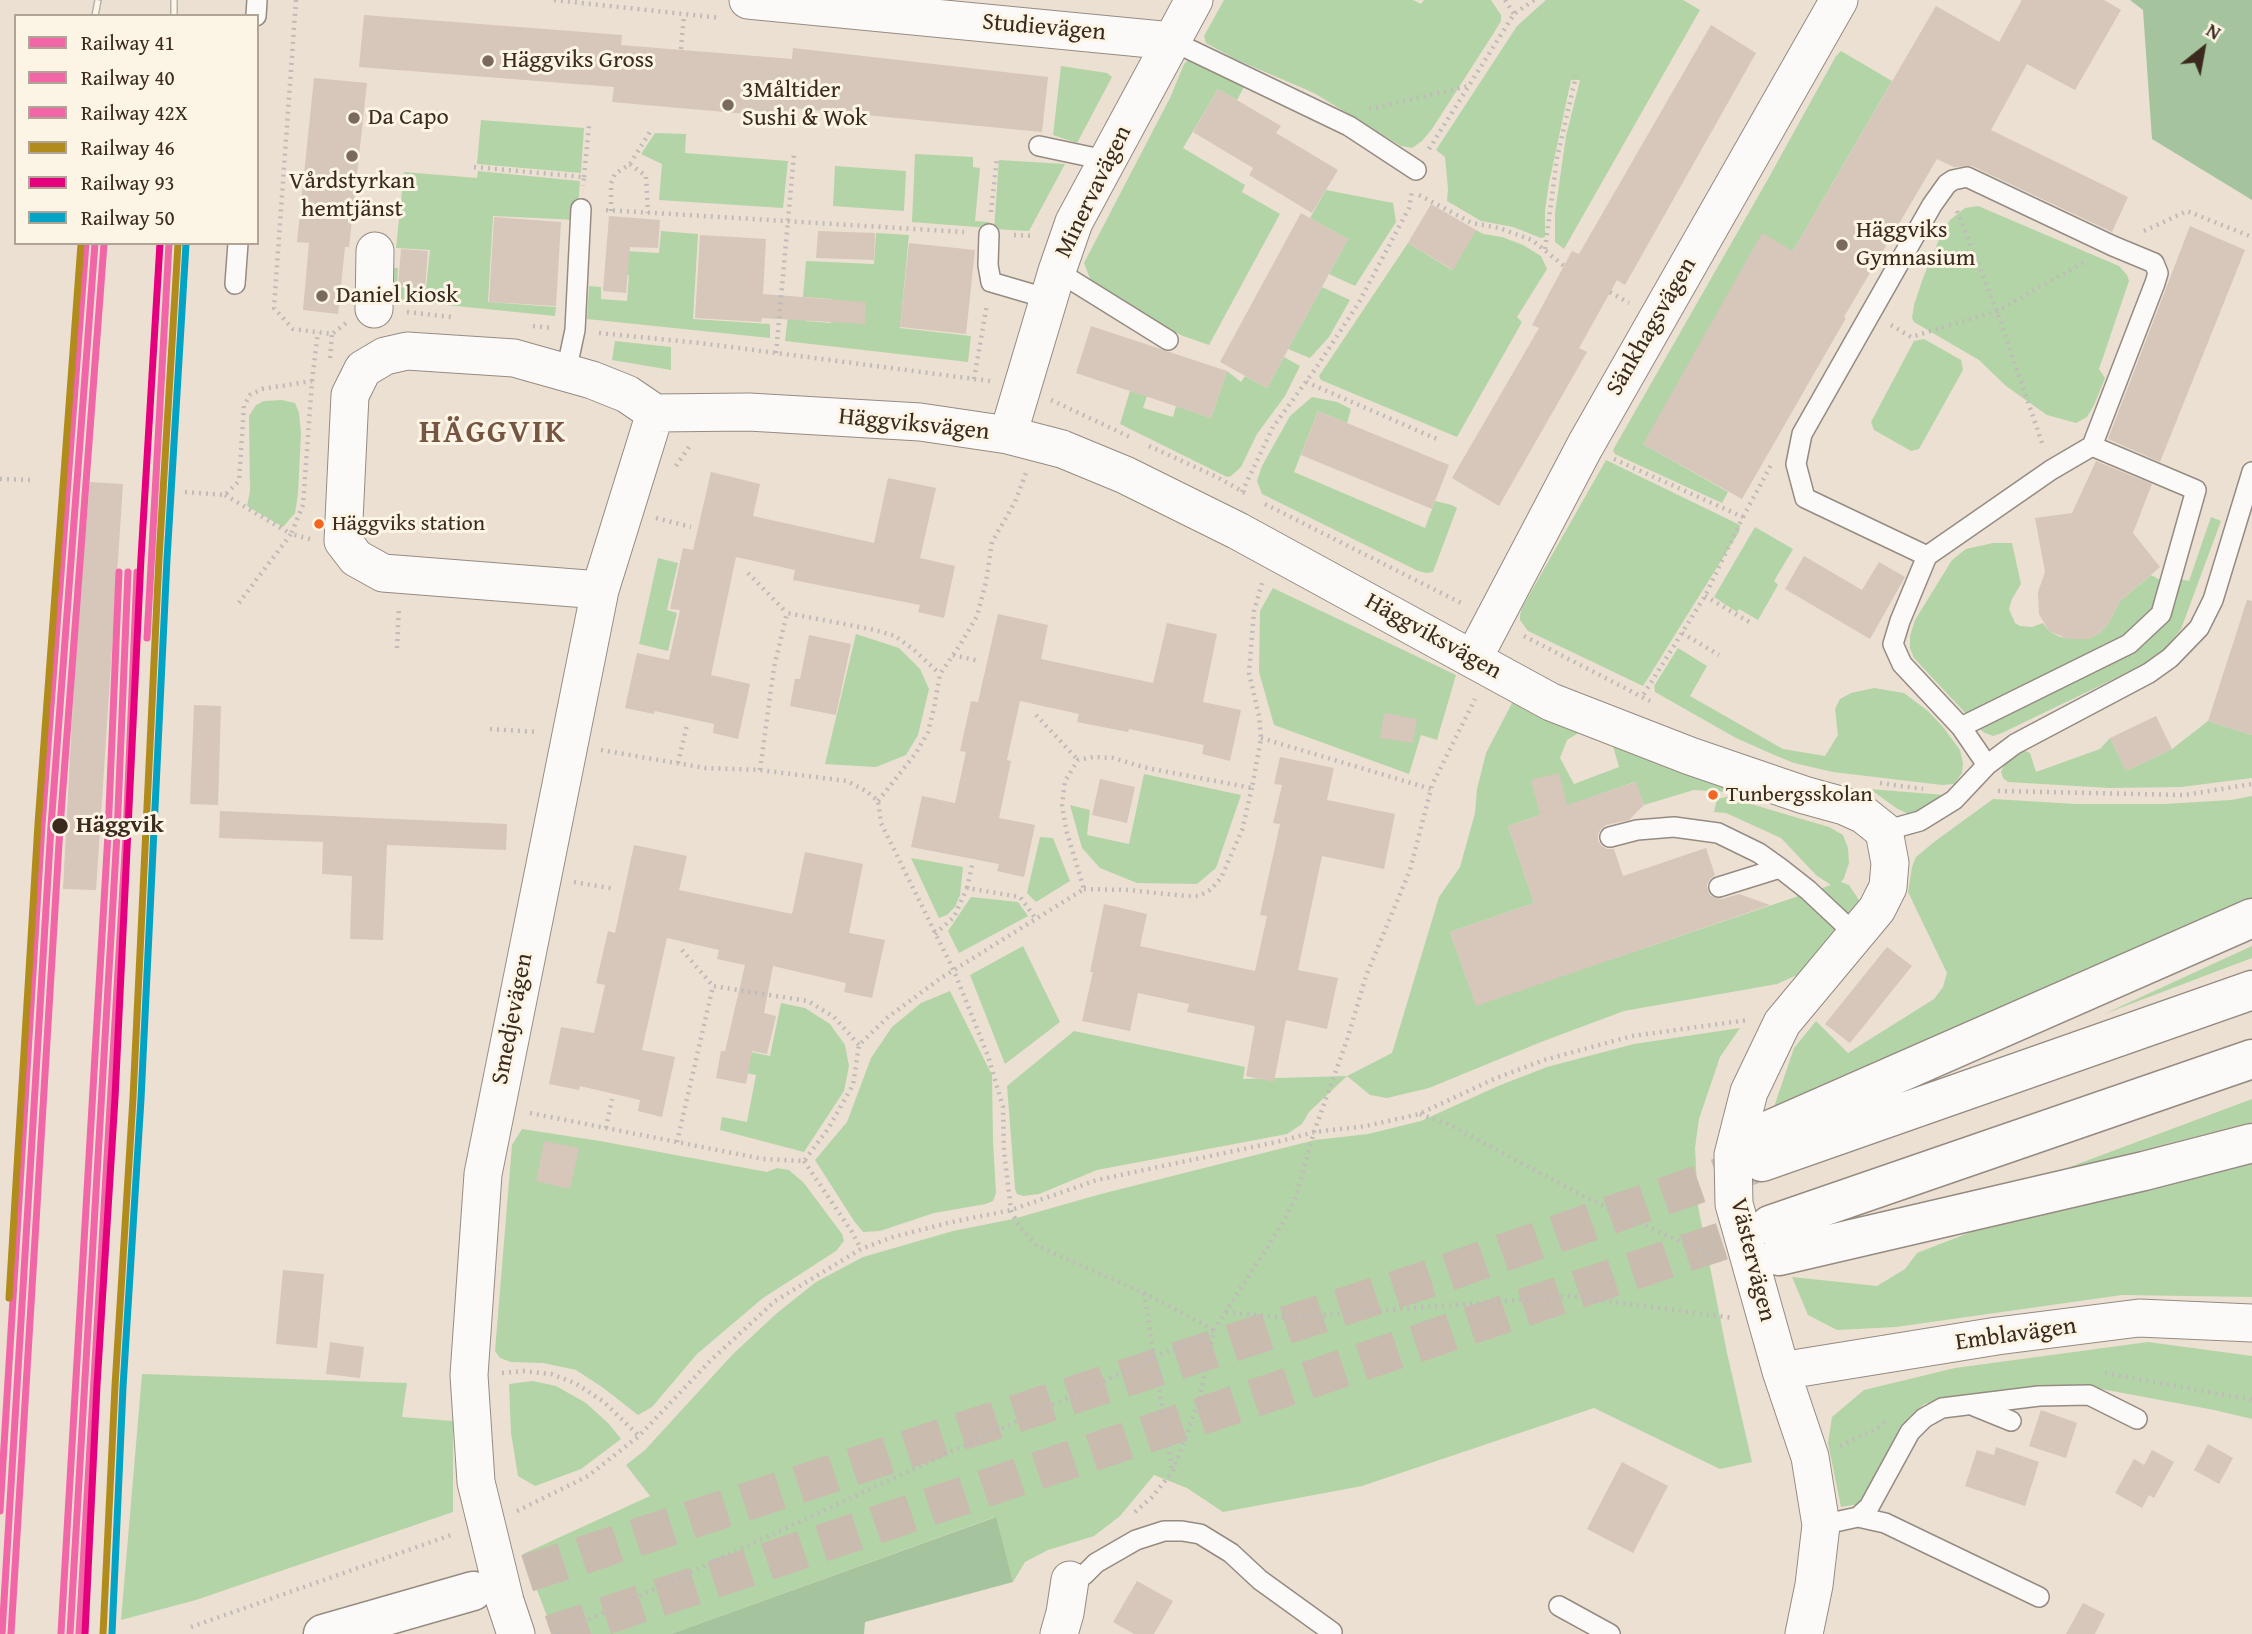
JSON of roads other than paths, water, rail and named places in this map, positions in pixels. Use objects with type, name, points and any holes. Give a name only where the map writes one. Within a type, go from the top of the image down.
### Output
[{"type":"highway","points":[[2252,918],[1765,1146],[2252,990]]},
{"type":"highway","points":[[2252,1059],[1775,1241],[2144,1171],[2252,1143]]},
{"type":"highway","points":[[323,1634],[473,1591]]},
{"type":"street","name":"Studievägen","points":[[748,0],[1172,41]]},
{"type":"street","name":"Minervavägen","points":[[1019,449],[1053,285],[1074,222],[1194,0]]},
{"type":"street","name":"Sänkhagsvägen","points":[[1473,659],[1585,446],[1839,0]]},
{"type":"street","points":[[374,309],[375,251]]},
{"type":"street","points":[[600,590],[383,573],[356,558],[343,541],[350,395],[363,369],[385,356],[407,351],[514,358],[566,372],[627,394],[655,413]]},
{"type":"street","name":"Häggviksvägen","points":[[655,413],[749,412],[920,422],[1019,449],[1062,449],[1125,475],[1238,531],[1551,702],[1690,756],[1804,795],[1857,794],[1864,815],[1884,831]]},
{"type":"street","name":"Smedjevägen","points":[[516,1634],[505,1601],[476,1482],[469,1375],[483,1174],[600,590],[655,413]]},
{"type":"street","name":"Västervägen","points":[[1804,1634],[1814,1586],[1821,1525],[1810,1457],[1781,1371],[1734,1204],[1733,1154],[1749,1092],[1782,1023],[1877,909],[1888,887],[1890,863],[1884,831]]},
{"type":"street","name":"Emblavägen","points":[[1781,1371],[1997,1336],[2139,1318],[2252,1323]]},
{"type":"street","points":[[1059,1634],[1070,1580]]},
{"type":"lane","points":[[1172,41],[1349,126],[1416,170]]},
{"type":"lane","points":[[1040,146],[1091,157]]},
{"type":"lane","points":[[1927,556],[1805,498],[1796,464],[1802,434],[1932,205],[1947,184],[1967,177],[2154,263],[2158,273],[2092,446],[2051,470],[1927,556],[1900,621],[1893,644],[1902,664],[1961,727],[1987,765]]},
{"type":"lane","points":[[566,372],[575,330],[581,209]]},
{"type":"lane","points":[[989,234],[988,264],[991,282],[1053,285],[1168,340]]},
{"type":"lane","points":[[235,284],[238,245]]},
{"type":"lane","points":[[1961,727],[2129,644],[2161,614],[2196,490],[2092,446]]},
{"type":"lane","points":[[1884,831],[1920,821],[1954,800],[1987,765],[2015,744],[2149,673],[2170,658],[2199,628],[2213,600],[2252,472]]},
{"type":"lane","points":[[1610,837],[1637,830],[1674,827],[1718,833],[1759,853],[1780,868],[1856,935]]},
{"type":"lane","points":[[1719,887],[1780,868]]},
{"type":"lane","points":[[1858,1517],[1869,1507],[1910,1432],[1924,1418],[1942,1408],[2039,1396],[2088,1395],[2137,1419]]},
{"type":"lane","points":[[1969,1405],[2011,1421]]},
{"type":"lane","points":[[1821,1525],[1858,1517],[1885,1523],[2039,1597]]},
{"type":"lane","points":[[1070,1580],[1084,1576],[1096,1563],[1136,1540],[1164,1531],[1200,1534],[1231,1553],[1260,1580],[1332,1632]]},
{"type":"lane","points":[[1559,1605],[1610,1634]]},
{"type":"tunnel","points":[[473,1591],[1440,1275],[1762,1162]]},
{"type":"tunnel","points":[[551,1634],[1770,1225]]},
{"type":"railway","points":[[95,14],[98,0]]},
{"type":"railway","points":[[174,0],[174,14]]},
{"type":"rail line","name":"46","points":[[9,1298],[38,824],[81,245]]},
{"type":"rail line","name":"42X","points":[[0,1511],[42,825],[86,245]]},
{"type":"rail line","name":"41","points":[[2,1634],[51,826],[95,245]]},
{"type":"rail line","name":"40","points":[[11,1634],[60,827],[104,245]]},
{"type":"rail line","name":"93","points":[[85,1634],[160,245]]},
{"type":"rail line","name":"41","points":[[147,638],[169,245]]},
{"type":"rail line","name":"46","points":[[103,1634],[178,245]]},
{"type":"rail line","name":"50","points":[[112,1634],[167,559],[186,245]]},
{"type":"rail line","name":"42X","points":[[61,1633],[108,834],[119,572]]},
{"type":"rail line","name":"41","points":[[70,1634],[117,834],[128,572]]},
{"type":"rail line","name":"40","points":[[79,1634],[126,835],[137,572]]},
{"type":"place","name":"Häggviks Gross","points":[[488,61]]},
{"type":"place","name":"3Måltider Sushi & Wok","points":[[728,105]]},
{"type":"place","name":"Da Capo","points":[[354,118]]},
{"type":"place","name":"Vårdstyrkan hemtjänst","points":[[352,156]]},
{"type":"place","name":"Häggviks Gymnasium","points":[[1842,245]]},
{"type":"place","name":"Daniel kiosk","points":[[322,296]]},
{"type":"place","name":"Häggviks station","points":[[319,524]]},
{"type":"place","name":"Tunbergsskolan","points":[[1713,795]]},
{"type":"place","name":"Häggvik","points":[[60,826]]},
{"type":"district","name":"HÄGGVIK","points":[[493,434]]}]
